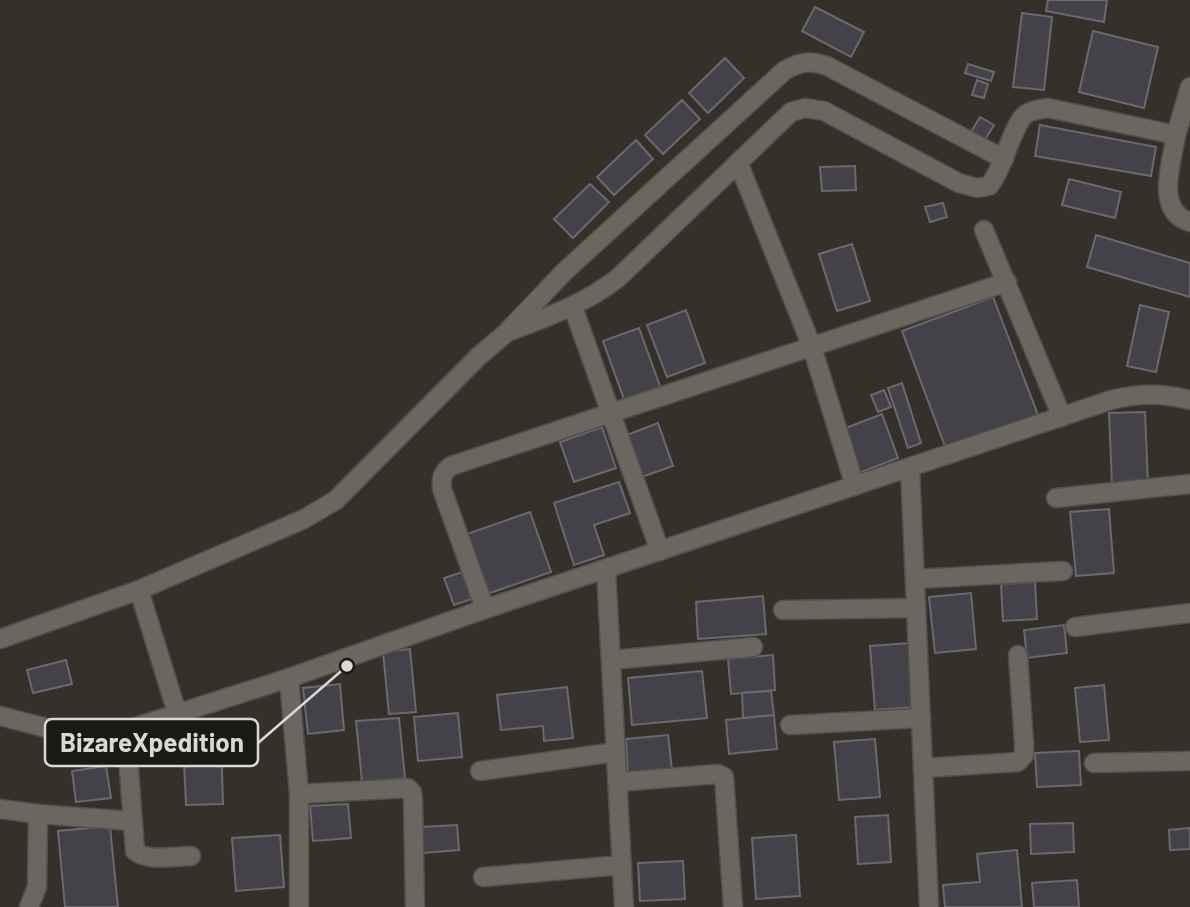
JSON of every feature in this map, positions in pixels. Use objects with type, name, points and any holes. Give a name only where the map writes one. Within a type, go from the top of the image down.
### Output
[{"type":"street","points":[[0,639],[139,590],[321,511],[356,482],[564,272],[783,71],[797,63],[812,61],[827,66],[1004,159]]},
{"type":"street","points":[[1190,87],[1176,135],[1168,192],[1169,206],[1175,215],[1190,222]]},
{"type":"street","points":[[506,333],[573,307],[600,292],[618,278],[791,112],[805,108],[824,111],[959,183],[977,188],[989,186],[998,176],[1020,120],[1027,113],[1037,110],[1048,108],[1176,135]]},
{"type":"street","points":[[738,162],[812,347],[855,486]]},
{"type":"street","points":[[984,230],[1062,417]]},
{"type":"street","points":[[485,609],[442,489],[444,471],[451,466],[1007,282]]},
{"type":"street","points":[[573,307],[660,551]]},
{"type":"street","points":[[0,716],[70,734],[90,736],[125,730],[289,678],[485,609],[1131,395],[1153,393],[1190,400]]},
{"type":"street","points":[[910,468],[929,907]]},
{"type":"street","points":[[1055,498],[1190,484]]},
{"type":"street","points":[[606,569],[624,907]]},
{"type":"street","points":[[915,579],[1063,570]]},
{"type":"street","points":[[139,590],[177,713]]},
{"type":"street","points":[[783,610],[916,608]]},
{"type":"street","points":[[1075,628],[1190,614]]},
{"type":"street","points":[[611,660],[753,647]]},
{"type":"street","points":[[923,768],[1018,762],[1024,755],[1018,655]]},
{"type":"street","points":[[289,678],[299,794],[299,907]]},
{"type":"street","points":[[790,725],[921,718]]},
{"type":"street","points":[[125,730],[135,851],[140,856],[191,856]]},
{"type":"street","points":[[480,771],[616,751]]},
{"type":"street","points":[[1094,763],[1190,761]]},
{"type":"street","points":[[617,782],[718,774],[724,777],[733,907]]},
{"type":"street","points":[[299,794],[408,788],[412,792],[413,800],[415,907]]},
{"type":"street","points":[[0,809],[131,821]]},
{"type":"street","points":[[29,907],[37,887],[38,814]]},
{"type":"street","points":[[483,877],[622,865]]},
{"type":"building","points":[[1048,0],[1107,0],[1104,22],[1046,11]]},
{"type":"building","points":[[815,7],[864,32],[851,57],[802,31]]},
{"type":"building","points":[[1022,13],[1052,17],[1044,90],[1013,87]]},
{"type":"building","points":[[1093,31],[1158,47],[1144,108],[1079,92]]},
{"type":"building","points":[[725,58],[744,78],[708,113],[689,93]]},
{"type":"building","points":[[968,64],[994,72],[991,81],[965,73]]},
{"type":"building","points":[[977,80],[988,84],[984,98],[972,95]]},
{"type":"building","points":[[682,100],[700,119],[663,154],[645,135]]},
{"type":"building","points":[[980,117],[994,125],[985,140],[971,132]]},
{"type":"building","points":[[1040,125],[1156,147],[1151,176],[1035,156]]},
{"type":"building","points":[[636,140],[653,159],[614,195],[597,177]]},
{"type":"building","points":[[855,166],[856,190],[822,191],[820,167]]},
{"type":"building","points":[[1069,179],[1121,192],[1115,218],[1062,205]]},
{"type":"building","points":[[590,184],[609,202],[573,238],[554,219]]},
{"type":"building","points":[[943,203],[947,217],[930,222],[925,207]]},
{"type":"building","points":[[1096,235],[1190,263],[1190,297],[1087,267]]},
{"type":"building","points":[[852,244],[870,301],[837,311],[819,254]]},
{"type":"building","points":[[993,297],[1038,415],[946,449],[902,331]]},
{"type":"building","points":[[1140,305],[1169,312],[1156,372],[1127,366]]},
{"type":"building","points":[[686,310],[705,363],[667,377],[647,325]]},
{"type":"building","points":[[639,328],[661,389],[625,402],[603,341]]},
{"type":"building","points":[[902,383],[921,443],[908,448],[888,388]]},
{"type":"building","points":[[884,390],[891,407],[878,412],[871,395]]},
{"type":"building","points":[[1145,412],[1148,484],[1112,485],[1109,413]]},
{"type":"building","points":[[882,414],[898,458],[859,473],[843,429]]},
{"type":"building","points":[[658,423],[673,466],[639,478],[624,436]]},
{"type":"building","points":[[602,427],[616,468],[574,482],[560,442]]},
{"type":"building","points":[[619,482],[630,513],[594,525],[604,555],[574,565],[554,503]]},
{"type":"building","points":[[1109,509],[1114,573],[1076,576],[1070,512]]},
{"type":"building","points":[[530,512],[551,572],[487,594],[467,534]]},
{"type":"building","points":[[462,572],[472,599],[454,605],[444,578]]},
{"type":"building","points":[[1035,582],[1037,619],[1003,621],[1001,584]]},
{"type":"building","points":[[971,593],[976,649],[935,653],[929,597]]},
{"type":"building","points":[[763,596],[766,634],[698,639],[696,602]]},
{"type":"building","points":[[1064,625],[1067,653],[1027,658],[1024,630]]},
{"type":"building","points":[[910,643],[916,707],[875,710],[870,646]]},
{"type":"building","points":[[410,649],[416,712],[389,714],[383,652]]},
{"type":"building","points":[[773,655],[775,690],[731,694],[728,659]]},
{"type":"building","points":[[66,660],[72,684],[33,693],[27,670]]},
{"type":"building","points":[[702,671],[707,718],[632,725],[628,678]]},
{"type":"building","points":[[340,684],[344,730],[308,734],[303,688]]},
{"type":"building","points":[[1104,685],[1109,740],[1080,742],[1075,688]]},
{"type":"building","points":[[567,687],[573,738],[544,741],[543,726],[501,730],[497,695]]},
{"type":"building","points":[[771,691],[774,715],[743,718],[742,693]]},
{"type":"building","points":[[458,713],[462,757],[418,761],[414,717]]},
{"type":"building","points":[[774,715],[777,749],[729,754],[726,720]]},
{"type":"building","points":[[399,718],[405,778],[362,782],[356,721]]},
{"type":"building","points":[[668,735],[672,770],[628,774],[626,739]]},
{"type":"building","points":[[221,738],[223,804],[186,805],[183,740]]},
{"type":"building","points":[[875,739],[880,797],[839,800],[834,742]]},
{"type":"building","points":[[1079,751],[1081,785],[1037,787],[1035,753]]},
{"type":"building","points":[[106,766],[111,798],[76,802],[72,771]]},
{"type":"building","points":[[348,804],[351,838],[313,841],[310,806]]},
{"type":"building","points":[[888,815],[891,862],[858,864],[855,817]]},
{"type":"building","points":[[1073,823],[1074,852],[1031,854],[1030,824]]},
{"type":"building","points":[[457,825],[459,850],[423,853],[421,827]]},
{"type":"building","points":[[110,826],[118,907],[65,907],[58,831]]},
{"type":"building","points":[[1190,828],[1190,849],[1170,850],[1169,830]]},
{"type":"building","points":[[280,835],[284,887],[236,891],[232,838]]},
{"type":"building","points":[[796,835],[800,896],[756,899],[752,838]]},
{"type":"building","points":[[1017,850],[1022,907],[945,907],[943,885],[980,882],[977,854]]},
{"type":"building","points":[[683,861],[685,899],[640,901],[638,863]]},
{"type":"building","points":[[1077,880],[1079,907],[1034,907],[1032,883]]},
{"type":"place","name":"BizareXpedition","points":[[347,666]]}]
